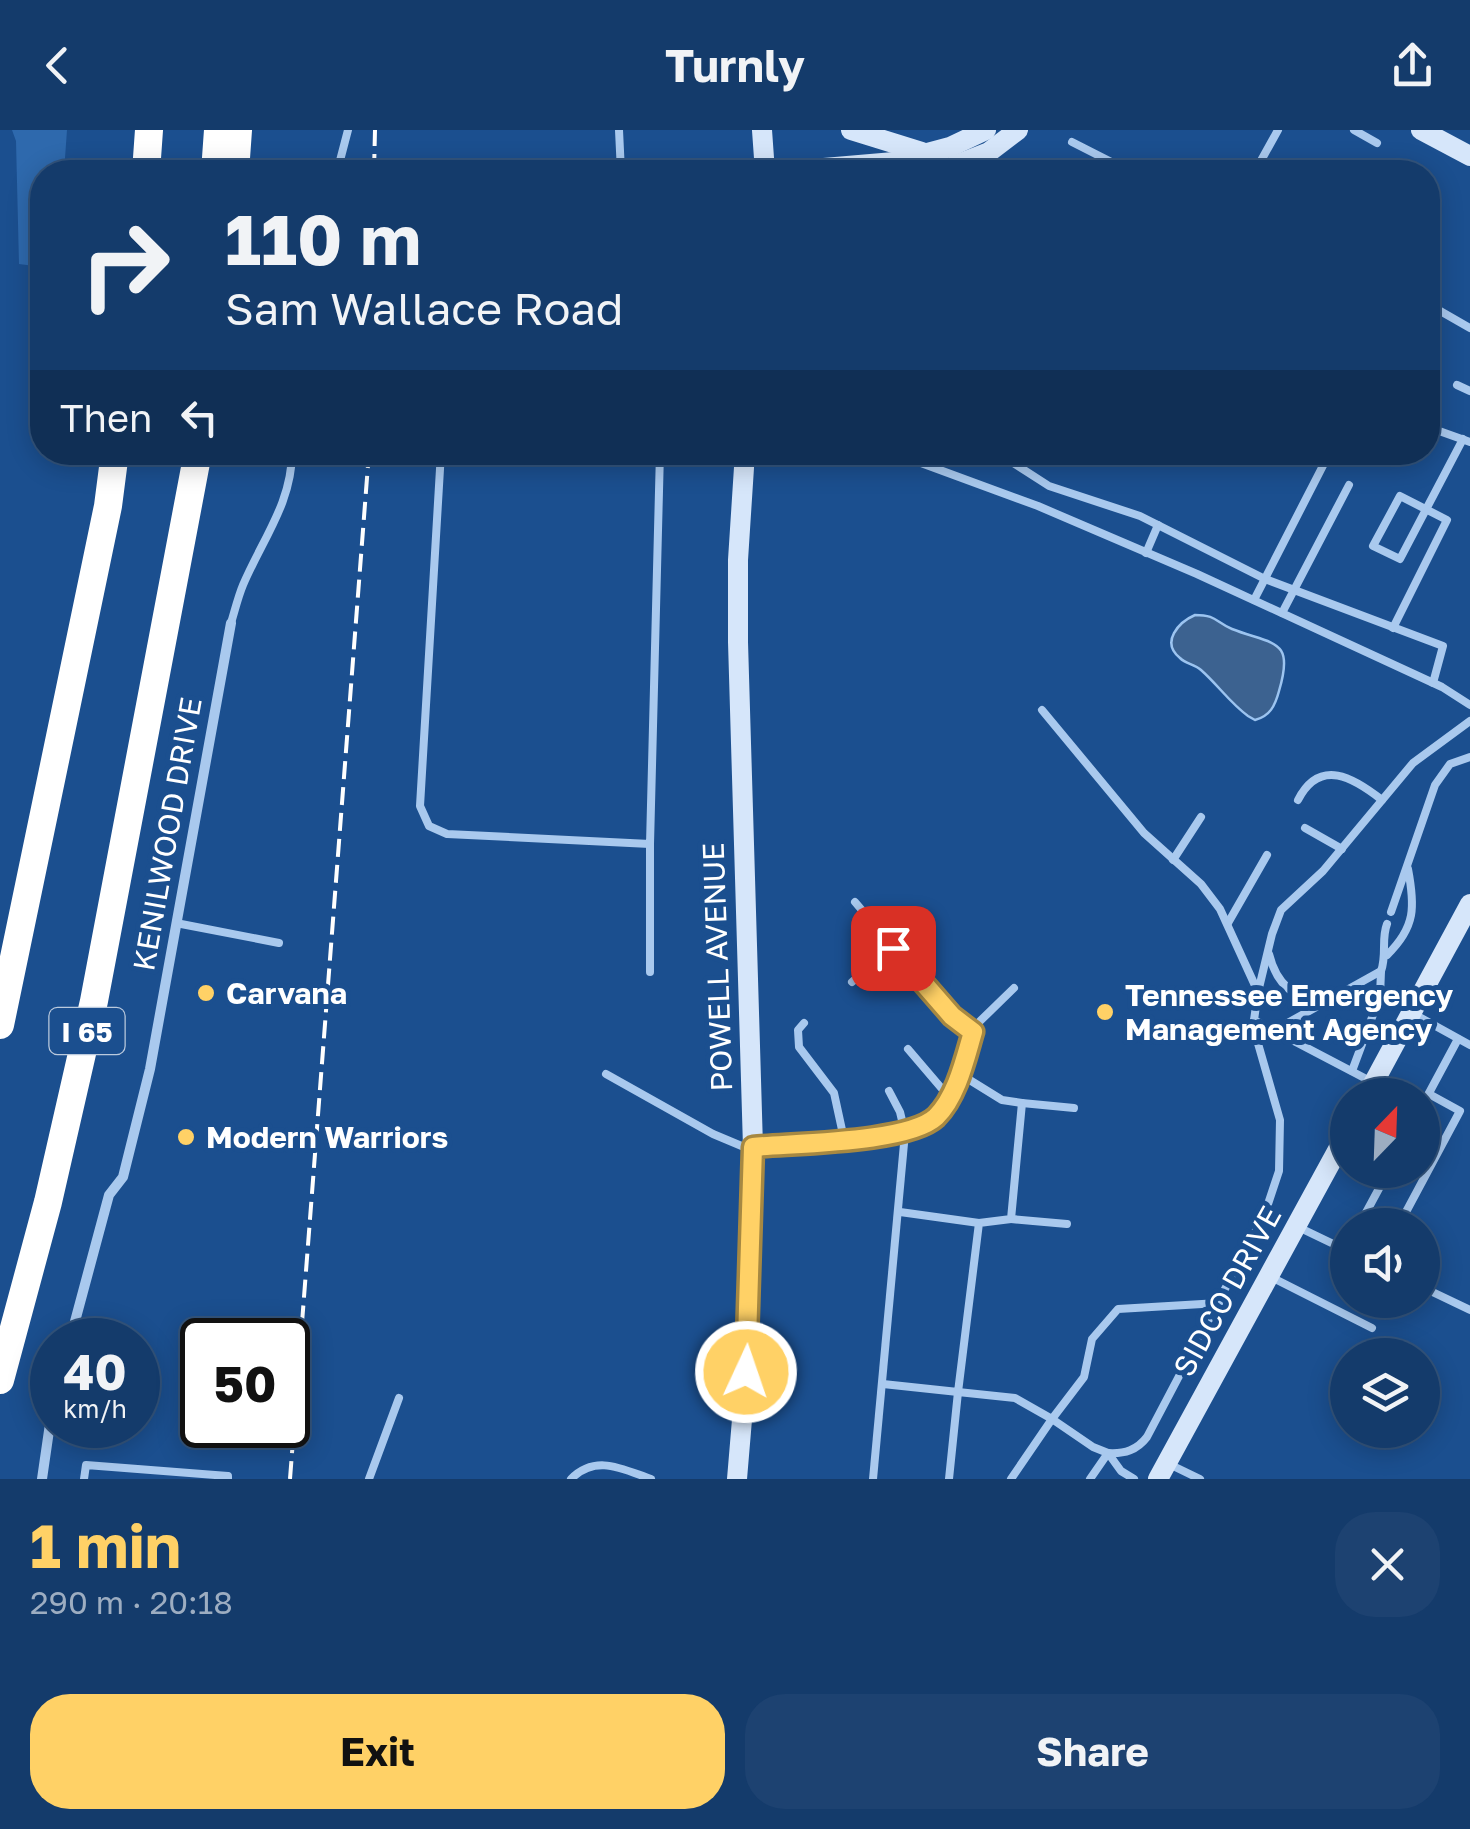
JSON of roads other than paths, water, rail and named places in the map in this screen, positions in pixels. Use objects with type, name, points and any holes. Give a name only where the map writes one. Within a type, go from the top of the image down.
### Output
[{"type":"highway","points":[[147,160],[149,130]]},
{"type":"highway","points":[[215,160],[218,130]]},
{"type":"highway","points":[[236,160],[238,130]]},
{"type":"highway","name":"I 65","points":[[0,1025],[113,465]]},
{"type":"highway","name":"I 65","points":[[0,1380],[48,1202],[94,1001],[154,678],[183,465]]},
{"type":"highway","points":[[154,678],[195,465]]},
{"type":"main road","points":[[762,130],[765,160]]},
{"type":"main road","points":[[851,130],[924,152]]},
{"type":"main road","points":[[900,160],[950,147],[986,130]]},
{"type":"main road","points":[[969,160],[989,152],[1018,130]]},
{"type":"main road","points":[[1436,133],[1470,156]]},
{"type":"main road","name":"POWELL AVENUE","points":[[736,1479],[748,1332],[753,1147],[738,626],[744,465]]},
{"type":"main road","points":[[1376,1078],[1470,906]]},
{"type":"main road","name":"SIDCO DRIVE","points":[[1162,1471],[1330,1164]]},
{"type":"street","name":"KENILWOOD DRIVE","points":[[76,1318],[109,1195],[123,1177],[150,1069],[232,623]]},
{"type":"street","points":[[42,1479],[46,1448]]},
{"type":"lane","points":[[340,160],[348,130]]},
{"type":"lane","points":[[619,130],[620,160]]},
{"type":"lane","points":[[1261,160],[1278,130]]},
{"type":"lane","points":[[1354,130],[1377,143]]},
{"type":"lane","points":[[1072,142],[1107,160]]},
{"type":"lane","points":[[1440,311],[1470,328]]},
{"type":"lane","points":[[1457,384],[1470,391]]},
{"type":"lane","points":[[1394,628],[1448,520],[1426,509],[1400,496],[1373,546],[1400,559],[1426,509],[1467,440],[1440,431]]},
{"type":"lane","points":[[232,623],[243,584],[268,538],[288,488],[291,465]]},
{"type":"lane","points":[[440,465],[421,759],[422,816],[432,829],[447,834],[650,844]]},
{"type":"lane","points":[[650,972],[660,465]]},
{"type":"lane","points":[[926,465],[1146,552],[1433,683],[1470,704]]},
{"type":"lane","points":[[1016,465],[1049,486],[1140,516],[1265,579],[1443,646],[1433,683]]},
{"type":"lane","points":[[1254,600],[1323,465]]},
{"type":"lane","points":[[1282,613],[1349,485]]},
{"type":"lane","points":[[1146,552],[1158,525]]},
{"type":"lane","points":[[1042,710],[1144,833],[1201,884],[1228,923],[1258,992]]},
{"type":"lane","points":[[882,1384],[1015,1398],[1093,1447],[1108,1452],[1131,1450],[1148,1437],[1265,1213],[1280,1171],[1280,1120],[1254,1020],[1268,948],[1282,910],[1342,849],[1425,752],[1470,720]]},
{"type":"lane","points":[[1391,912],[1440,777],[1450,764],[1470,757]]},
{"type":"lane","points":[[1298,800],[1310,784],[1330,774],[1350,778],[1382,800]]},
{"type":"lane","points":[[1173,860],[1201,816]]},
{"type":"lane","points":[[1305,828],[1342,849]]},
{"type":"lane","points":[[1228,923],[1267,855]]},
{"type":"lane","points":[[1352,1070],[1380,996],[1381,971],[1387,955],[1402,940],[1415,903],[1407,864]]},
{"type":"lane","points":[[855,902],[952,1016],[973,1032]]},
{"type":"lane","points":[[176,923],[278,943]]},
{"type":"lane","points":[[1387,924],[1387,955]]},
{"type":"lane","points":[[852,982],[893,948]]},
{"type":"lane","points":[[1268,948],[1277,976],[1289,990],[1306,1000],[1324,1002]]},
{"type":"lane","points":[[1257,1040],[1381,971]]},
{"type":"lane","points":[[606,1074],[713,1134],[753,1147],[905,1133],[938,1115],[960,1074],[973,1032],[1014,988]]},
{"type":"lane","points":[[1412,1012],[1470,1046]]},
{"type":"lane","points":[[1254,1020],[1352,1070],[1360,1078]]},
{"type":"lane","points":[[804,1022],[798,1030],[799,1047],[834,1092],[844,1139]]},
{"type":"lane","points":[[1437,1078],[1458,1039]]},
{"type":"lane","points":[[908,1049],[949,1097]]},
{"type":"lane","points":[[960,1074],[1002,1100],[1074,1108]]},
{"type":"lane","points":[[873,1479],[905,1133],[889,1091]]},
{"type":"lane","points":[[1440,1100],[1460,1111],[1440,1148]]},
{"type":"lane","points":[[1011,1219],[1022,1103]]},
{"type":"lane","points":[[900,1212],[979,1222],[1011,1219],[1068,1224]]},
{"type":"lane","points":[[949,1479],[979,1222]]},
{"type":"lane","points":[[1296,1226],[1330,1242]]},
{"type":"lane","points":[[1269,1276],[1372,1328]]},
{"type":"lane","points":[[1440,1296],[1470,1310]]},
{"type":"lane","points":[[1011,1479],[1084,1378],[1092,1339],[1118,1309],[1219,1302]]},
{"type":"lane","points":[[369,1479],[398,1398]]},
{"type":"lane","points":[[1090,1479],[1108,1452]]},
{"type":"lane","points":[[1108,1452],[1121,1471],[1134,1479]]},
{"type":"lane","points":[[570,1479],[582,1468],[600,1464],[651,1479]]},
{"type":"lane","points":[[84,1479],[86,1465],[228,1479]]},
{"type":"lane","points":[[1162,1471],[1200,1479]]},
{"type":"railway","points":[[374,160],[375,130]]},
{"type":"railway","points":[[290,1479],[368,465]]},
{"type":"place","name":"Carvana","points":[[206,993]]},
{"type":"place","name":"Tennessee Emergency Management Agency","points":[[1105,1012]]},
{"type":"place","name":"Modern Warriors","points":[[186,1137]]}]
